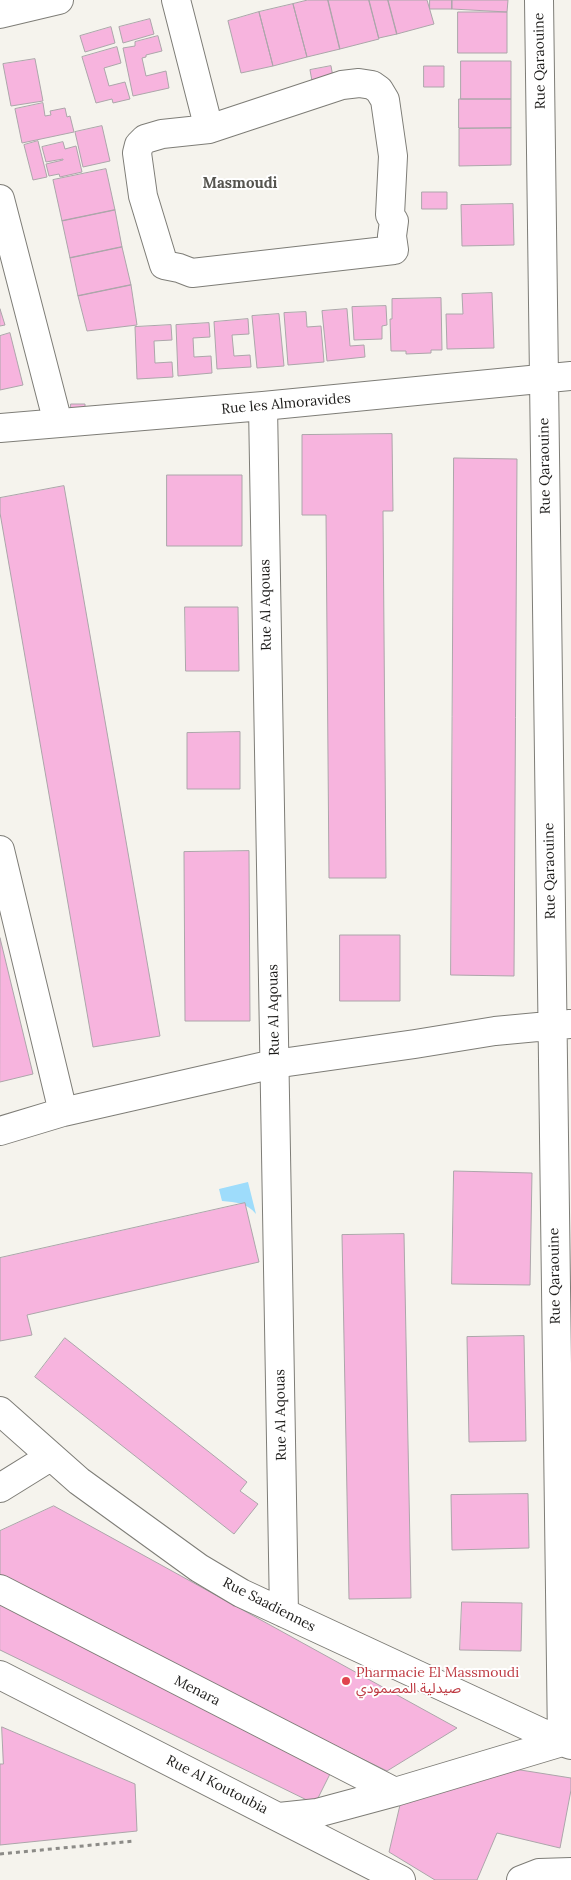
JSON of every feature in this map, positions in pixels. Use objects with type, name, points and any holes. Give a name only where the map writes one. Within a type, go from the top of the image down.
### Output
[{"type":"street","points":[[0,14],[59,0]]},
{"type":"street","points":[[176,0],[209,129]]},
{"type":"street","name":"Rue Qaraouine","points":[[539,0],[544,379],[562,1025],[566,1743]]},
{"type":"street","points":[[359,83],[372,85],[379,90],[385,100],[393,156],[390,214],[394,221],[392,236],[394,250],[192,274],[179,268],[164,265],[143,196],[137,153],[139,145],[145,138],[162,134],[209,129],[342,86],[359,83]]},
{"type":"street","points":[[0,199],[58,423]]},
{"type":"street","name":"Rue les Almoravides","points":[[0,428],[263,406],[571,376]]},
{"type":"street","name":"Rue Al Aqouas","points":[[263,406],[284,1613]]},
{"type":"street","points":[[0,850],[63,1112]]},
{"type":"street","points":[[0,1131],[63,1112],[274,1064],[495,1031],[562,1025]]},
{"type":"street","name":"Rue Saadiennes","points":[[0,1411],[79,1481],[199,1568],[241,1593],[566,1743]]},
{"type":"street","points":[[0,1488],[50,1456]]},
{"type":"street","name":"Menara","points":[[0,1589],[395,1792]]},
{"type":"street","name":"Rue Al Koutoubia","points":[[0,1675],[279,1817],[317,1813],[566,1743]]},
{"type":"street","points":[[279,1817],[401,1880]]},
{"type":"street","points":[[521,1880],[539,1874],[571,1872]]},
{"type":"path","points":[[0,1854],[134,1841]]},
{"type":"water","points":[[248,1182],[256,1214],[245,1205],[222,1201],[219,1189]]},
{"type":"building","points":[[308,0],[328,0],[340,49],[307,57],[293,4]]},
{"type":"building","points":[[328,0],[369,0],[379,39],[340,49]]},
{"type":"building","points":[[369,0],[388,0],[397,34],[379,38]]},
{"type":"building","points":[[388,0],[427,0],[434,24],[397,34]]},
{"type":"building","points":[[430,0],[452,0],[452,9],[430,9]]},
{"type":"building","points":[[452,0],[508,0],[507,12],[452,9]]},
{"type":"building","points":[[293,4],[307,57],[273,66],[259,12]]},
{"type":"building","points":[[259,12],[273,66],[241,73],[228,21]]},
{"type":"building","points":[[458,12],[507,12],[507,53],[458,53]]},
{"type":"building","points":[[150,19],[154,34],[123,43],[119,27]]},
{"type":"building","points":[[111,27],[115,43],[85,52],[80,36]]},
{"type":"building","points":[[158,36],[162,51],[146,55],[146,57],[142,58],[146,76],[166,71],[169,88],[133,96],[123,48],[135,46],[135,42]]},
{"type":"building","points":[[117,47],[121,63],[104,68],[109,86],[125,82],[130,99],[113,103],[112,99],[96,103],[82,57]]},
{"type":"building","points":[[35,59],[43,101],[11,106],[3,64]]},
{"type":"building","points":[[461,61],[511,61],[511,99],[461,99]]},
{"type":"building","points":[[331,66],[333,77],[312,81],[310,70]]},
{"type":"building","points":[[424,66],[444,66],[444,87],[424,87]]},
{"type":"building","points":[[459,99],[511,99],[511,128],[459,128]]},
{"type":"building","points":[[43,103],[45,116],[51,115],[50,111],[65,108],[67,117],[70,116],[74,132],[22,143],[15,109]]},
{"type":"building","points":[[102,126],[110,161],[83,167],[75,132]]},
{"type":"building","points":[[511,128],[511,165],[459,166],[459,129]]},
{"type":"building","points":[[38,141],[47,177],[33,180],[24,145]]},
{"type":"building","points":[[63,142],[65,149],[76,146],[82,172],[60,177],[59,174],[49,176],[46,164],[63,159],[46,162],[42,147]]},
{"type":"building","points":[[106,169],[115,210],[62,221],[53,180]]},
{"type":"building","points":[[422,192],[447,192],[447,209],[422,209]]},
{"type":"building","points":[[513,204],[514,245],[462,246],[461,205]]},
{"type":"building","points":[[115,210],[122,247],[70,258],[62,221]]},
{"type":"building","points":[[122,247],[131,285],[78,296],[70,258]]},
{"type":"building","points":[[131,285],[137,325],[87,331],[78,296]]},
{"type":"building","points":[[492,293],[494,348],[447,349],[446,314],[463,314],[462,294]]},
{"type":"building","points":[[441,298],[442,350],[431,350],[431,353],[406,354],[406,351],[391,351],[390,319],[392,319],[392,299]]},
{"type":"building","points":[[386,306],[387,325],[382,326],[382,339],[354,340],[352,307]]},
{"type":"building","points":[[0,309],[5,325],[0,326]]},
{"type":"building","points":[[347,309],[350,346],[364,345],[365,357],[327,361],[322,311]]},
{"type":"building","points":[[306,312],[307,327],[321,326],[324,362],[288,365],[284,313]]},
{"type":"building","points":[[279,314],[284,366],[257,368],[252,316]]},
{"type":"building","points":[[248,319],[249,334],[232,335],[234,356],[250,355],[251,367],[217,369],[214,322]]},
{"type":"building","points":[[209,323],[210,337],[193,338],[194,357],[211,356],[212,373],[178,376],[176,325]]},
{"type":"building","points":[[171,325],[172,340],[154,341],[155,363],[172,362],[173,377],[137,379],[135,327]]},
{"type":"building","points":[[10,333],[23,385],[0,390],[0,336]]},
{"type":"building","points":[[71,404],[85,404],[85,408],[71,408]]},
{"type":"building","points":[[392,434],[393,511],[383,511],[386,878],[329,878],[326,515],[302,515],[302,435]]},
{"type":"building","points":[[454,458],[517,459],[514,976],[451,975]]},
{"type":"building","points":[[167,475],[242,475],[242,546],[167,546]]},
{"type":"building","points":[[64,486],[160,1036],[93,1047],[0,513],[0,498]]},
{"type":"building","points":[[185,607],[238,607],[239,671],[186,671]]},
{"type":"building","points":[[240,732],[240,789],[187,789],[187,733]]},
{"type":"building","points":[[249,851],[250,1021],[185,1021],[184,852]]},
{"type":"building","points":[[340,935],[400,935],[400,1001],[340,1001]]},
{"type":"building","points":[[0,938],[33,1074],[0,1082]]},
{"type":"building","points":[[454,1171],[532,1173],[530,1285],[452,1284]]},
{"type":"building","points":[[245,1203],[259,1262],[27,1315],[32,1335],[0,1341],[0,1258]]},
{"type":"building","points":[[404,1234],[411,1598],[349,1599],[342,1235]]},
{"type":"building","points":[[524,1336],[526,1441],[469,1442],[467,1337]]},
{"type":"building","points":[[65,1338],[247,1482],[240,1491],[258,1504],[234,1534],[35,1377]]},
{"type":"building","points":[[528,1494],[529,1548],[452,1550],[451,1495]]},
{"type":"building","points":[[54,1506],[457,1728],[387,1771],[0,1581],[0,1531]]},
{"type":"building","points":[[462,1602],[522,1603],[521,1651],[460,1650]]},
{"type":"building","points":[[0,1604],[334,1766],[315,1804],[0,1650]]},
{"type":"building","points":[[2,1727],[135,1784],[137,1831],[0,1845],[0,1764],[3,1764]]},
{"type":"building","points":[[508,1768],[571,1778],[571,1790],[560,1848],[497,1833],[477,1880],[435,1880],[389,1852],[400,1805]]},
{"type":"place","name":"Pharmacie El Massmoudi صيدلية المصمودي","points":[[346,1681]]},
{"type":"district","name":"Masmoudi","points":[[240,184]]}]
